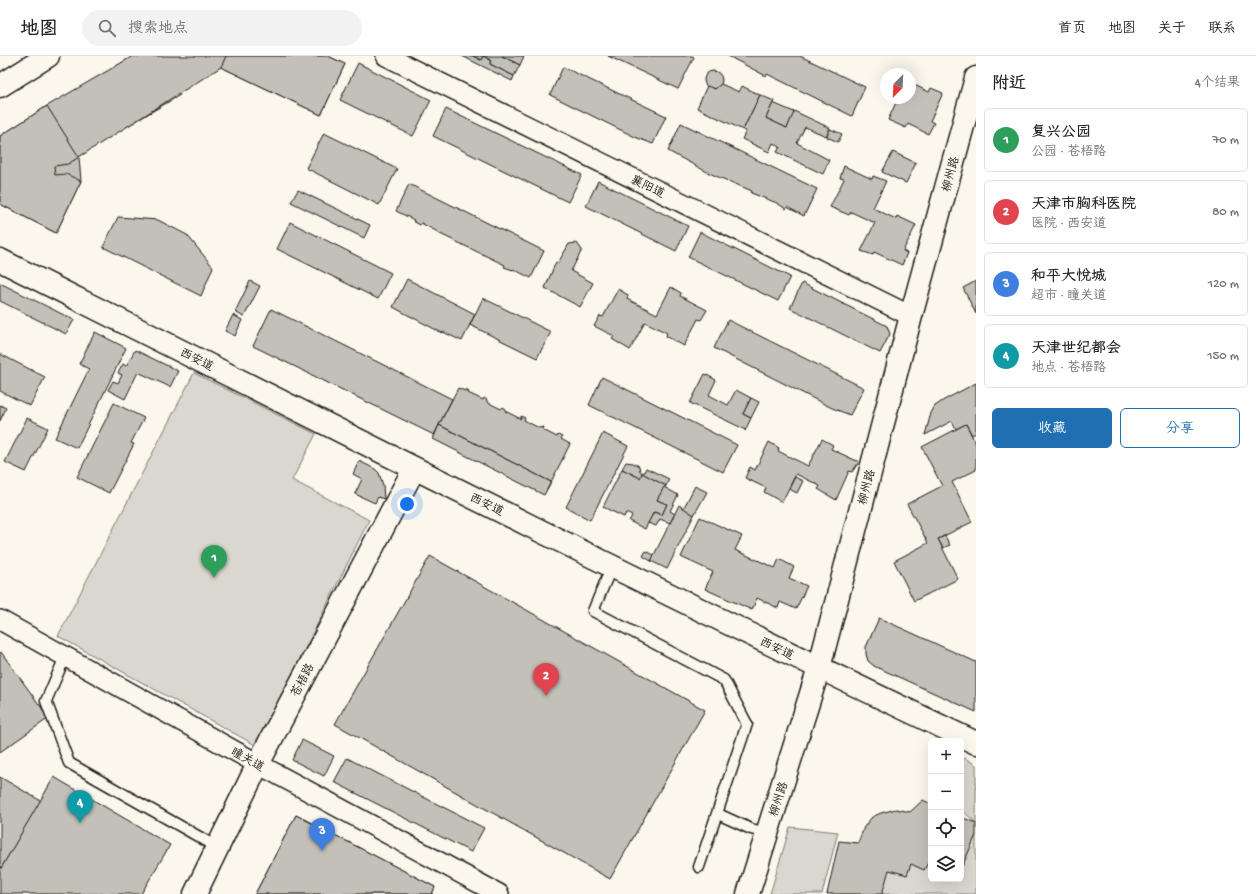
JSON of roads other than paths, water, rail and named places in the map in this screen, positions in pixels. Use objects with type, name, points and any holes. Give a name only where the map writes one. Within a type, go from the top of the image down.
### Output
[{"type":"street","points":[[0,86],[48,56]]},
{"type":"street","name":"襄阳道","points":[[386,56],[911,316]]},
{"type":"street","name":"柳州路","points":[[748,894],[819,668],[911,316],[976,78]]},
{"type":"street","name":"西安道","points":[[0,260],[414,469],[819,668],[976,743]]},
{"type":"street","name":"苍梧路","points":[[195,894],[258,764],[414,469]]},
{"type":"street","name":"瞳关道","points":[[0,620],[258,764],[499,894]]},
{"type":"lane","points":[[612,566],[592,610],[724,680],[748,724],[699,867]]},
{"type":"lane","points":[[65,656],[46,701],[69,763],[217,847]]},
{"type":"lane","points":[[718,814],[751,829],[767,833]]},
{"type":"place","name":"复兴公园","points":[[214,578]]},
{"type":"place","name":"天津市胸科医院","points":[[546,696]]},
{"type":"place","name":"天津世纪都会","points":[[80,823]]},
{"type":"place","name":"和平大悦城","points":[[322,851]]}]
